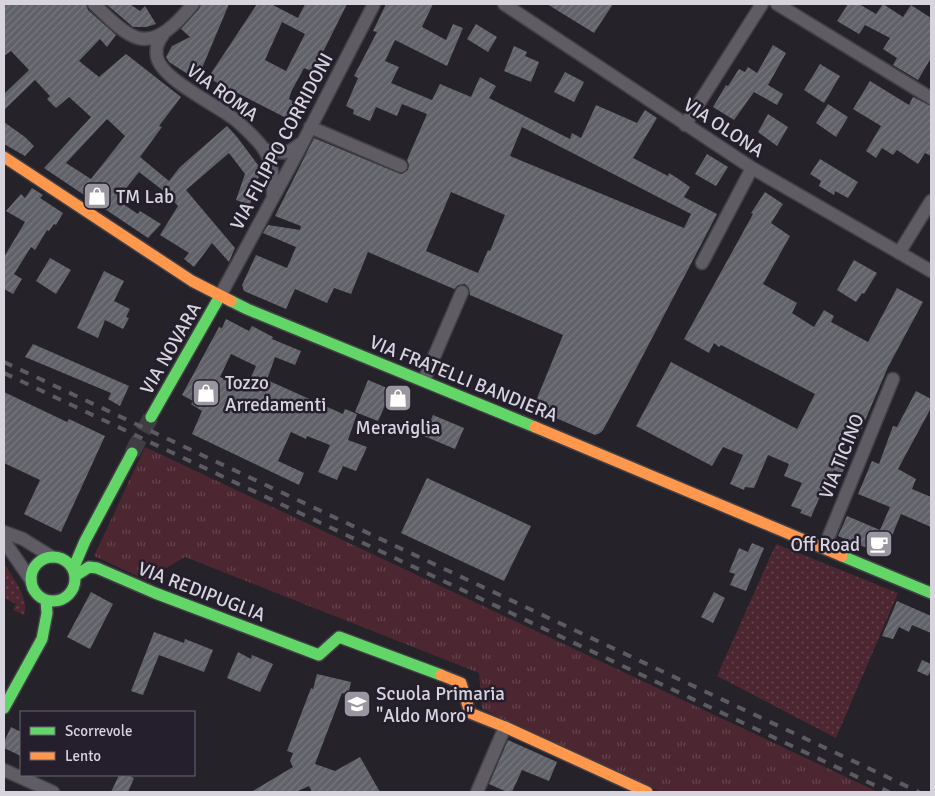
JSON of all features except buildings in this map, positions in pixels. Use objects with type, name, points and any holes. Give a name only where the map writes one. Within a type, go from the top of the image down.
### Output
[{"type":"street","points":[[94,4],[113,22],[134,37],[149,40],[164,32],[193,4]]},
{"type":"street","name":"VIA FILIPPO CORRIDONI","points":[[220,296],[304,141],[374,4]]},
{"type":"street","name":"VIA OLONA","points":[[504,4],[752,168],[931,271]]},
{"type":"street","points":[[685,125],[762,4]]},
{"type":"street","points":[[777,4],[931,98]]},
{"type":"street","name":"VIA ROMA","points":[[164,32],[156,45],[157,59],[171,78],[232,117],[264,149],[269,158],[273,198]]},
{"type":"street","points":[[310,127],[401,166]]},
{"type":"street","name":"VIA ROMA","points":[[264,149],[288,153],[304,141]]},
{"type":"street","name":"VIA FRATELLI BANDIERA","points":[[4,157],[192,281],[247,309],[424,380],[930,591]]},
{"type":"street","points":[[702,263],[752,168]]},
{"type":"street","points":[[898,253],[931,201]]},
{"type":"street","points":[[424,380],[462,292]]},
{"type":"street","name":"VIA NOVARA","points":[[151,417],[220,296]]},
{"type":"street","name":"VIA TICINO","points":[[824,548],[893,379]]},
{"type":"street","points":[[4,708],[74,584],[74,573],[85,541],[132,453]]},
{"type":"street","points":[[4,532],[23,539],[56,558],[65,561],[74,573]]},
{"type":"street","points":[[4,541],[31,580],[35,592],[46,600],[61,600],[67,596]]},
{"type":"street","points":[[31,580],[32,573],[40,562],[56,558],[85,541]]},
{"type":"street","name":"VIA REDIPUGLIA","points":[[74,573],[89,567],[97,568],[155,593],[319,655],[339,637],[461,684],[470,713],[505,727]]},
{"type":"street","points":[[42,638],[46,600]]},
{"type":"street","points":[[477,792],[505,727],[648,792]]},
{"type":"street","points":[[4,770],[52,792]]},
{"type":"green space","points":[[145,447],[878,792],[661,792],[482,709],[479,673],[185,557],[146,580],[94,556]]},
{"type":"green space","points":[[776,544],[898,593],[836,738],[717,676]]},
{"type":"green space","points":[[4,563],[25,602],[24,615],[13,610],[16,604],[4,598]]},
{"type":"tunnel","points":[[132,453],[151,417]]},
{"type":"railway","points":[[4,362],[919,792]]},
{"type":"railway","points":[[4,373],[889,792]]},
{"type":"traffic: fast","points":[[151,417],[220,296]]},
{"type":"traffic: fast","points":[[231,301],[535,427]]},
{"type":"traffic: fast","points":[[73,569],[85,541],[132,453]]},
{"type":"traffic: fast","points":[[842,556],[931,593]]},
{"type":"traffic: fast","points":[[53,557],[65,561],[71,567],[75,579],[71,591],[65,597],[53,601],[41,597],[35,591],[31,579],[35,567],[41,561],[53,557]]},
{"type":"traffic: fast","points":[[75,576],[89,567],[97,568],[155,593],[319,655],[339,637],[441,675]]},
{"type":"traffic: fast","points":[[4,708],[42,639],[47,613],[46,600]]},
{"type":"traffic: slow","points":[[4,157],[192,281],[231,301]]},
{"type":"traffic: slow","points":[[535,427],[842,556]]},
{"type":"traffic: slow","points":[[441,675],[461,683],[470,713],[647,792]]},
{"type":"place","name":"TM Lab","points":[[97,196]]},
{"type":"place","name":"Tozzo Arredamenti","points":[[206,393]]},
{"type":"place","name":"Meraviglia","points":[[398,398]]},
{"type":"place","name":"Off Road","points":[[879,544]]},
{"type":"place","name":"Scuola Primaria \"Aldo Moro\"","points":[[357,704]]}]
